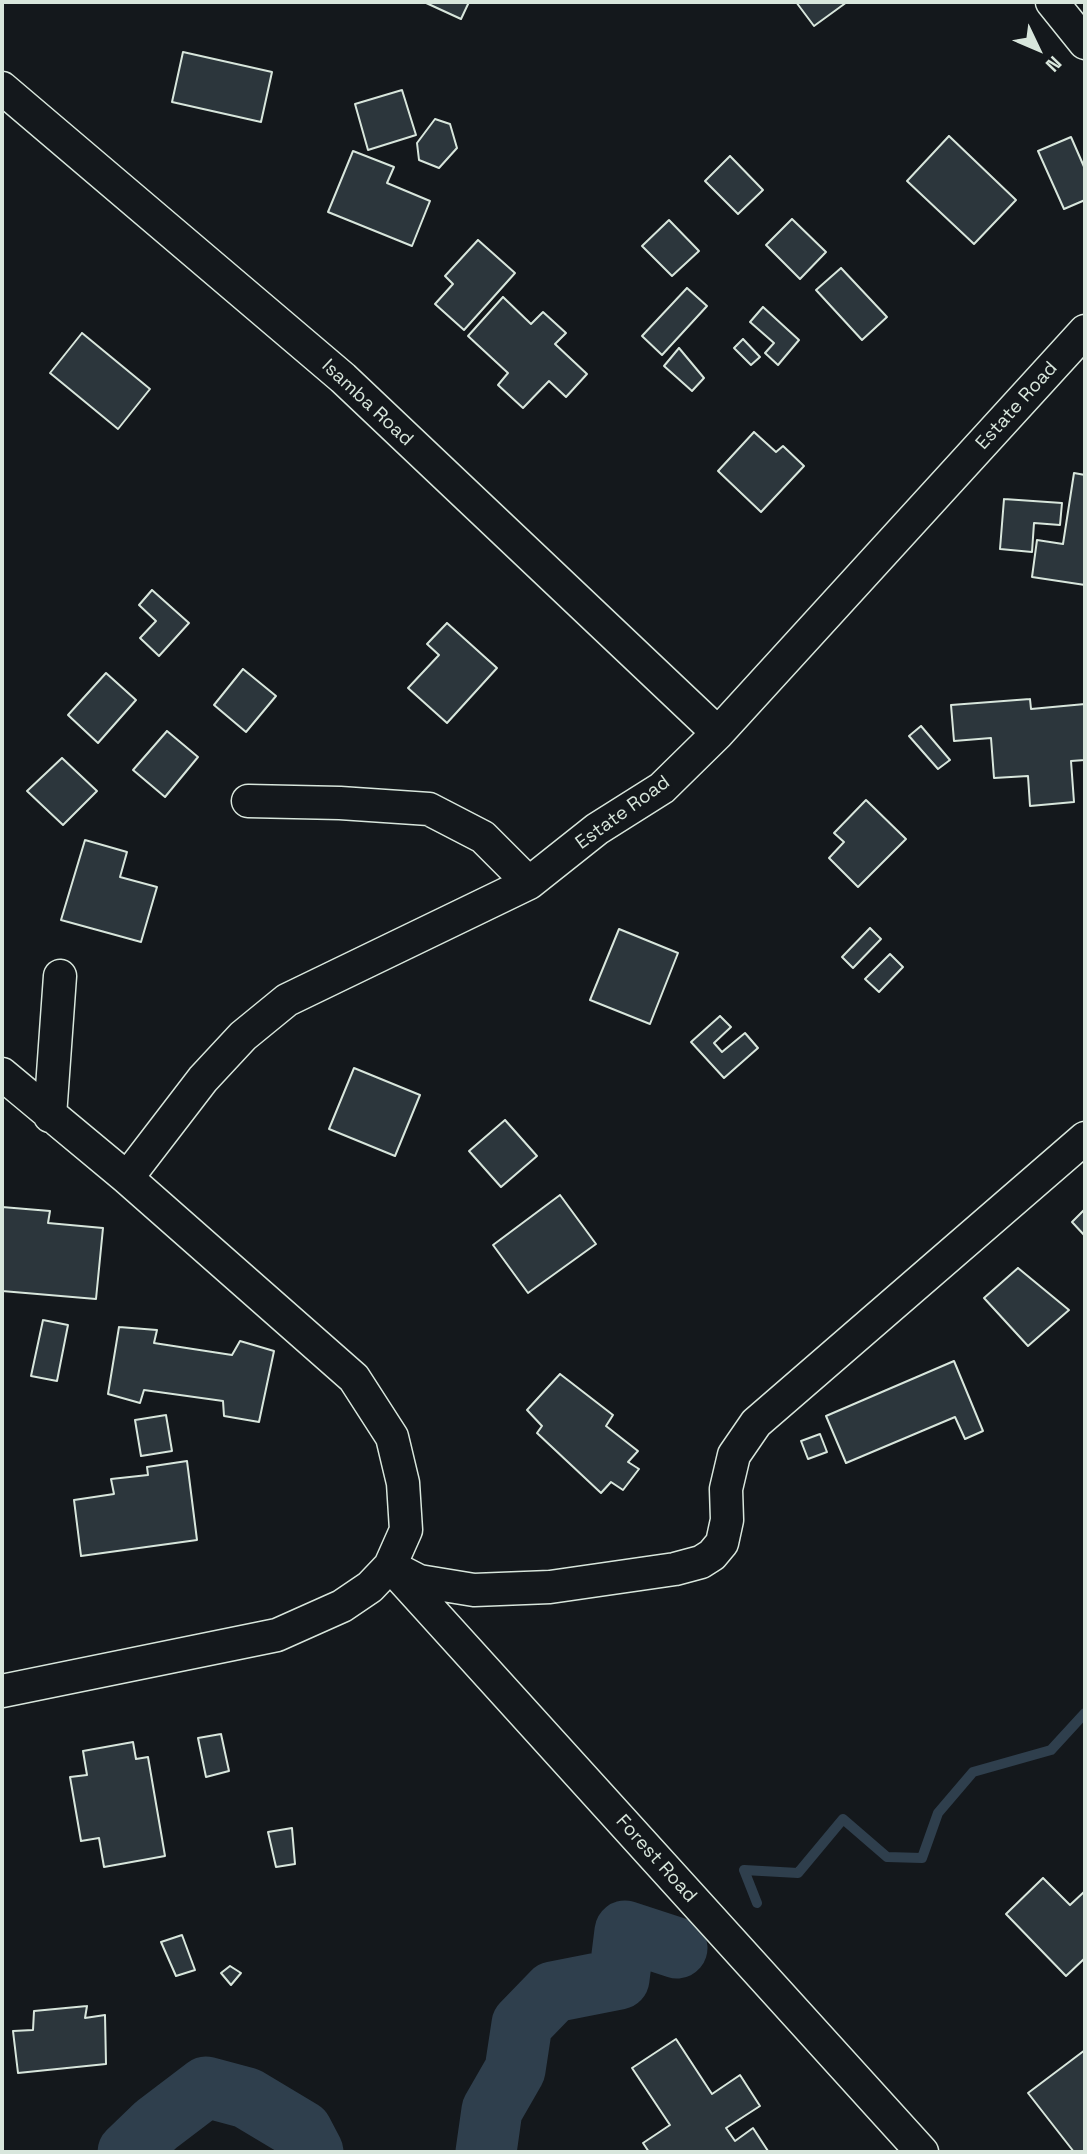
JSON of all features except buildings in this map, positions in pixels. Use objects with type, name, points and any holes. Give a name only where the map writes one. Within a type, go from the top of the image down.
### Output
[{"type":"street","points":[[1052,2],[1085,43]]},
{"type":"street","name":"Isamba Road","points":[[2,88],[342,378],[718,733]]},
{"type":"street","name":"Estate Road","points":[[127,1178],[203,1079],[243,1036],[287,1000],[529,883],[597,829],[662,788],[718,733],[1085,331]]},
{"type":"street","points":[[247,801],[340,803],[429,810],[483,837],[529,883]]},
{"type":"street","points":[[50,1116],[60,976]]},
{"type":"street","points":[[2,1074],[127,1178],[354,1378],[392,1437],[403,1483],[406,1530],[390,1566],[370,1587],[342,1606],[277,1634],[2,1691]]},
{"type":"street","points":[[390,1566],[419,1581],[487,1590],[550,1587],[675,1569],[701,1562],[712,1555],[722,1543],[727,1520],[726,1489],[734,1455],[756,1423],[1085,1138]]},
{"type":"street","name":"Forest Road","points":[[390,1566],[922,2152]]},
{"type":"waterway","points":[[757,1903],[744,1870],[798,1873],[843,1819],[887,1857],[922,1858],[938,1813],[973,1772],[1051,1750],[1085,1713]]},
{"type":"waterway","points":[[486,2152],[492,2110],[515,2070],[522,2024],[553,1992],[619,1979],[625,1931],[677,1948]]},
{"type":"waterway","points":[[128,2152],[156,2125],[206,2087],[247,2098],[302,2131],[313,2152]]}]
